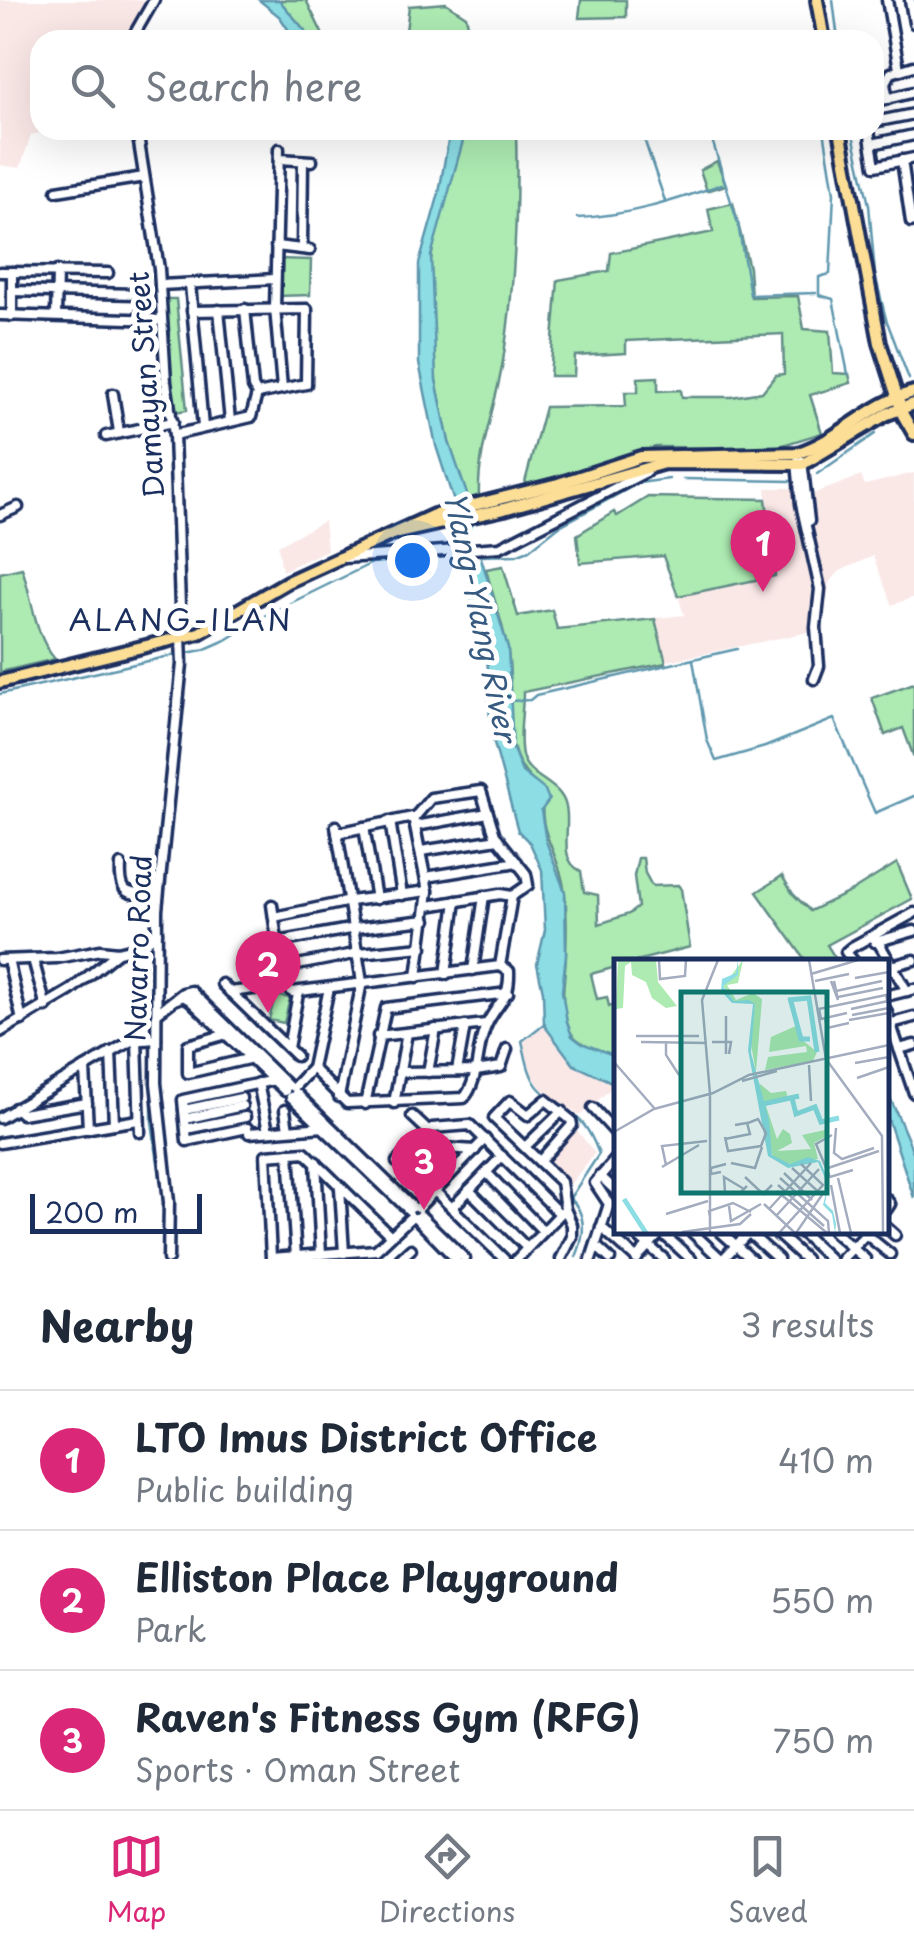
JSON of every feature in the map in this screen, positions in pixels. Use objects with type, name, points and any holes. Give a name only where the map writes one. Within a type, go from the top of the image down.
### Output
[{"type":"main road","points":[[814,0],[819,30]]},
{"type":"main road","points":[[839,140],[868,318],[914,434]]},
{"type":"main road","points":[[0,682],[208,630],[287,582],[406,525],[664,463],[799,461],[914,392]]},
{"type":"main road","points":[[486,508],[640,456],[799,461],[819,445],[899,403],[914,404]]},
{"type":"street","points":[[138,30],[154,0]]},
{"type":"street","points":[[888,0],[899,69]]},
{"type":"street","points":[[910,0],[914,23]]},
{"type":"street","points":[[888,99],[885,84],[891,73],[914,66]]},
{"type":"street","points":[[884,100],[914,92]]},
{"type":"street","points":[[884,120],[914,114]]},
{"type":"street","points":[[872,144],[914,135]]},
{"type":"street","name":"Damayan Street","points":[[138,140],[160,285],[174,434],[182,638]]},
{"type":"street","points":[[871,140],[875,166],[914,158]]},
{"type":"street","points":[[279,148],[275,308],[282,388]]},
{"type":"street","points":[[276,246],[306,248],[308,161],[278,160]]},
{"type":"street","points":[[902,160],[909,179],[914,222]]},
{"type":"street","points":[[56,191],[144,177]]},
{"type":"street","points":[[56,316],[57,271]]},
{"type":"street","points":[[0,272],[108,273]]},
{"type":"street","points":[[12,272],[12,316]]},
{"type":"street","points":[[160,285],[276,280]]},
{"type":"street","points":[[190,284],[203,427]]},
{"type":"street","points":[[12,291],[140,295],[142,317]]},
{"type":"street","points":[[174,434],[251,417],[257,394],[245,309]]},
{"type":"street","points":[[192,311],[307,309],[306,384],[257,394]]},
{"type":"street","points":[[219,310],[230,421]]},
{"type":"street","points":[[0,316],[161,320]]},
{"type":"street","points":[[114,394],[119,432]]},
{"type":"street","points":[[106,436],[172,422]]},
{"type":"street","points":[[799,461],[820,589],[816,626],[819,666],[814,679]]},
{"type":"street","points":[[334,559],[492,548],[514,541],[664,463]]},
{"type":"street","points":[[0,515],[18,507]]},
{"type":"street","name":"Navarro Road","points":[[168,1259],[170,1210],[153,1040],[157,1013],[154,935],[155,894],[182,676],[182,638]]},
{"type":"street","points":[[417,977],[428,891],[415,822],[431,798],[482,791],[498,838],[526,874],[528,887],[512,896],[484,896],[428,906]]},
{"type":"street","points":[[338,1097],[362,982],[337,829],[488,813]]},
{"type":"street","points":[[390,821],[402,895]]},
{"type":"street","points":[[364,827],[376,899]]},
{"type":"street","points":[[421,852],[498,838]]},
{"type":"street","points":[[426,877],[517,862]]},
{"type":"street","points":[[120,865],[124,890],[130,894],[155,894]]},
{"type":"street","points":[[274,917],[350,901],[428,891]]},
{"type":"street","points":[[473,970],[484,896]]},
{"type":"street","points":[[500,966],[512,896]]},
{"type":"street","points":[[446,974],[456,901]]},
{"type":"street","points":[[272,905],[284,985]]},
{"type":"street","points":[[852,959],[846,952],[914,913]]},
{"type":"street","points":[[278,942],[426,920]]},
{"type":"street","points":[[874,939],[914,931]]},
{"type":"street","points":[[22,1020],[4,960],[34,960],[100,950],[118,952],[142,946],[154,935]]},
{"type":"street","points":[[874,939],[887,959]]},
{"type":"street","points":[[282,968],[358,954],[422,948]]},
{"type":"street","points":[[0,1032],[46,1007],[118,952]]},
{"type":"street","points":[[34,960],[46,1007]]},
{"type":"street","points":[[891,966],[914,960]]},
{"type":"street","points":[[889,963],[911,990]]},
{"type":"street","points":[[230,992],[284,985],[298,994],[362,982],[500,966],[509,971],[508,993],[486,1024],[476,1071],[464,1098],[347,1103],[312,1068]]},
{"type":"street","points":[[222,984],[296,1056]]},
{"type":"street","points":[[291,1091],[312,1068],[329,988]]},
{"type":"street","points":[[157,1013],[191,991],[248,1059],[260,1064]]},
{"type":"street","points":[[365,1104],[384,1010],[390,1006],[508,993]]},
{"type":"street","points":[[288,1048],[298,994]]},
{"type":"street","points":[[174,1000],[183,996],[228,1034],[464,1259]]},
{"type":"street","points":[[202,1001],[206,1016]]},
{"type":"street","points":[[889,1016],[914,1093]]},
{"type":"street","points":[[892,1023],[914,1017]]},
{"type":"street","points":[[378,1036],[486,1024]]},
{"type":"street","points":[[457,1071],[465,1026]]},
{"type":"street","points":[[428,1072],[436,1029]]},
{"type":"street","points":[[394,1103],[407,1032]]},
{"type":"street","points":[[228,1034],[188,1045],[188,1073],[248,1059]]},
{"type":"street","points":[[137,1039],[140,1132]]},
{"type":"street","points":[[0,1118],[111,1052],[137,1039],[153,1040]]},
{"type":"street","points":[[899,1049],[914,1045]]},
{"type":"street","points":[[400,1072],[501,1067],[507,1049]]},
{"type":"street","points":[[111,1052],[114,1124]]},
{"type":"street","points":[[86,1068],[88,1128]]},
{"type":"street","points":[[185,1115],[238,1088],[276,1079]]},
{"type":"street","points":[[258,1083],[268,1131]]},
{"type":"street","points":[[238,1088],[249,1133]]},
{"type":"street","points":[[540,1161],[572,1126],[562,1111],[546,1100],[528,1115],[510,1101],[494,1118],[560,1182],[563,1211]]},
{"type":"street","points":[[185,1115],[242,1102]]},
{"type":"street","points":[[15,1108],[22,1114],[87,1103]]},
{"type":"street","points":[[592,1108],[614,1131]]},
{"type":"street","points":[[285,1110],[288,1128]]},
{"type":"street","points":[[526,1147],[562,1111]]},
{"type":"street","points":[[185,1115],[187,1142],[288,1128],[326,1127]]},
{"type":"street","points":[[185,1115],[245,1117]]},
{"type":"street","points":[[412,1116],[428,1132]]},
{"type":"street","points":[[0,1143],[138,1120]]},
{"type":"street","points":[[504,1259],[399,1160],[437,1126],[470,1126],[563,1211],[572,1225],[565,1258]]},
{"type":"street","points":[[390,1236],[305,1152],[266,1156],[272,1258],[320,1255],[376,1250],[390,1236],[414,1212],[434,1190],[486,1139]]},
{"type":"street","points":[[418,1174],[444,1148],[475,1150]]},
{"type":"street","points":[[290,1153],[296,1256]]},
{"type":"street","points":[[452,1208],[502,1156]]},
{"type":"street","points":[[316,1162],[320,1255]]},
{"type":"street","points":[[591,1259],[608,1210],[608,1202],[595,1186],[614,1163]]},
{"type":"street","points":[[486,1172],[543,1231]]},
{"type":"street","points":[[600,1176],[614,1189]]},
{"type":"street","points":[[340,1186],[344,1253]]},
{"type":"street","points":[[469,1190],[527,1248]]},
{"type":"street","points":[[608,1210],[614,1215]]},
{"type":"street","points":[[516,1259],[563,1211]]},
{"type":"street","points":[[414,1212],[456,1259]]},
{"type":"street","points":[[601,1228],[636,1259],[659,1234]]},
{"type":"street","points":[[889,1230],[895,1235]]},
{"type":"street","points":[[635,1234],[664,1259]]},
{"type":"street","points":[[663,1234],[691,1259]]},
{"type":"street","points":[[694,1234],[722,1259],[746,1234]]},
{"type":"street","points":[[723,1234],[750,1259]]},
{"type":"street","points":[[750,1234],[778,1259]]},
{"type":"street","points":[[777,1234],[805,1259]]},
{"type":"street","points":[[802,1234],[830,1259]]},
{"type":"street","points":[[836,1234],[865,1259]]},
{"type":"street","points":[[842,1259],[864,1234]]},
{"type":"street","points":[[868,1234],[890,1254]]},
{"type":"street","points":[[596,1246],[610,1259]]},
{"type":"shaded area","points":[[0,0],[147,0],[132,30],[30,30],[30,138],[20,168],[0,165]]},
{"type":"shaded area","points":[[914,473],[914,597],[892,605],[873,556],[840,571],[829,583],[823,629],[523,691],[557,629],[684,615],[678,596],[774,576],[766,488],[794,488],[797,505],[813,503],[813,494],[861,476],[865,485]]},
{"type":"shaded area","points":[[324,521],[327,550],[282,571],[278,545]]},
{"type":"shaded area","points":[[544,1025],[574,1065],[614,1086],[580,1116],[541,1088],[531,1073],[523,1042]]},
{"type":"shaded area","points":[[574,1127],[595,1153],[568,1187],[543,1162]]},
{"type":"green space","points":[[279,0],[306,0],[321,30],[304,30]]},
{"type":"green space","points":[[581,0],[626,0],[626,17],[579,18]]},
{"type":"green space","points":[[446,3],[466,16],[469,30],[406,30],[409,6]]},
{"type":"green space","points":[[463,140],[516,140],[515,246],[507,332],[481,463],[479,497],[468,500],[449,442],[436,380],[429,274],[435,234]]},
{"type":"green space","points":[[717,161],[726,185],[707,191],[700,170]]},
{"type":"green space","points":[[733,203],[749,268],[751,297],[798,296],[804,329],[830,331],[833,373],[849,374],[851,383],[810,395],[822,433],[773,448],[656,447],[524,486],[545,407],[626,406],[625,392],[638,392],[638,378],[658,377],[658,391],[681,390],[682,397],[732,397],[762,392],[776,375],[784,374],[783,334],[626,341],[626,353],[575,356],[574,376],[550,376],[558,280],[609,271],[611,253],[713,232],[708,209]]},
{"type":"green space","points":[[278,259],[311,260],[310,295],[277,296]]},
{"type":"green space","points":[[163,299],[176,299],[187,410],[174,412]]},
{"type":"green space","points":[[648,497],[766,499],[775,576],[678,596],[663,556],[580,563],[577,535]]},
{"type":"green space","points":[[503,566],[518,616],[552,610],[557,629],[655,619],[666,663],[523,692],[522,755],[530,770],[563,798],[569,859],[581,871],[584,892],[598,895],[599,924],[638,907],[634,876],[638,858],[643,858],[652,886],[678,885],[681,889],[690,947],[644,959],[614,959],[614,968],[591,974],[597,999],[607,997],[609,1006],[614,1005],[614,1055],[579,1040],[570,1031],[564,1012],[564,887],[544,827],[544,790],[519,764],[514,748],[507,649],[486,569]]},
{"type":"green space","points":[[22,568],[38,628],[55,659],[0,672],[0,573]]},
{"type":"green space","points":[[914,683],[913,755],[903,728],[885,735],[872,698]]},
{"type":"green space","points":[[897,863],[912,899],[827,945],[836,959],[805,959],[757,892],[782,876],[810,911]]},
{"type":"green space","points":[[275,995],[290,998],[284,1023],[269,1020]]},
{"type":"water","points":[[259,0],[279,0],[304,30],[288,30],[280,17]]},
{"type":"water","name":"Ylang-Ylang River","points":[[448,140],[463,140],[431,256],[436,380],[449,442],[468,497],[477,544],[508,648],[513,749],[522,772],[545,790],[549,800],[541,811],[546,841],[565,892],[562,991],[567,1022],[572,1036],[581,1043],[614,1055],[614,1083],[574,1065],[544,1025],[537,964],[545,930],[542,870],[530,843],[518,831],[494,743],[486,652],[467,585],[455,505],[436,446],[419,363],[419,264],[439,193]]},
{"type":"water","points":[[889,1095],[914,1154],[914,1198],[889,1122]]},
{"type":"pier","points":[[474,501],[484,550],[465,595],[458,565],[474,521],[453,524],[450,506]]},
{"type":"waterway","points":[[833,0],[837,30]]},
{"type":"waterway","points":[[644,140],[665,201]]},
{"type":"waterway","points":[[712,140],[738,224],[750,295],[816,293]]},
{"type":"waterway","points":[[826,140],[834,193],[830,274],[819,277],[819,295],[833,299],[848,374]]},
{"type":"waterway","points":[[854,140],[869,205],[875,274],[886,319],[909,379]]},
{"type":"waterway","points":[[577,218],[651,207],[722,184]]},
{"type":"waterway","points":[[817,474],[875,434]]},
{"type":"waterway","name":"Ylang-Ylang River","points":[[480,556],[516,555],[529,550],[558,527],[639,483],[669,479]]},
{"type":"waterway","points":[[683,479],[791,481]]},
{"type":"waterway","name":"Ylang-Ylang River","points":[[448,556],[462,556]]},
{"type":"waterway","name":"Ylang-Ylang River","points":[[187,653],[228,639],[266,615],[372,563],[440,557]]},
{"type":"waterway","name":"Ylang-Ylang River","points":[[510,701],[530,700],[536,695],[737,649]]},
{"type":"waterway","points":[[0,694],[175,655]]},
{"type":"waterway","points":[[693,660],[707,740],[716,761],[765,747],[834,719],[875,813],[914,796]]},
{"type":"waterway","points":[[154,906],[164,805]]},
{"type":"waterway","points":[[152,939],[152,1036]]},
{"type":"waterway","points":[[545,1023],[522,1041],[532,1078],[579,1120],[599,1154],[570,1198],[583,1226],[576,1257]]},
{"type":"waterway","points":[[152,1044],[152,1122],[165,1210]]},
{"type":"place","name":"LTO Imus District Office","points":[[763,592]]},
{"type":"place","name":"Elliston Place Playground","points":[[268,1013]]},
{"type":"place","name":"Raven's Fitness Gym (RFG)","points":[[424,1210]]},
{"type":"district","name":"ALANG-ILAN","points":[[181,618]]}]
